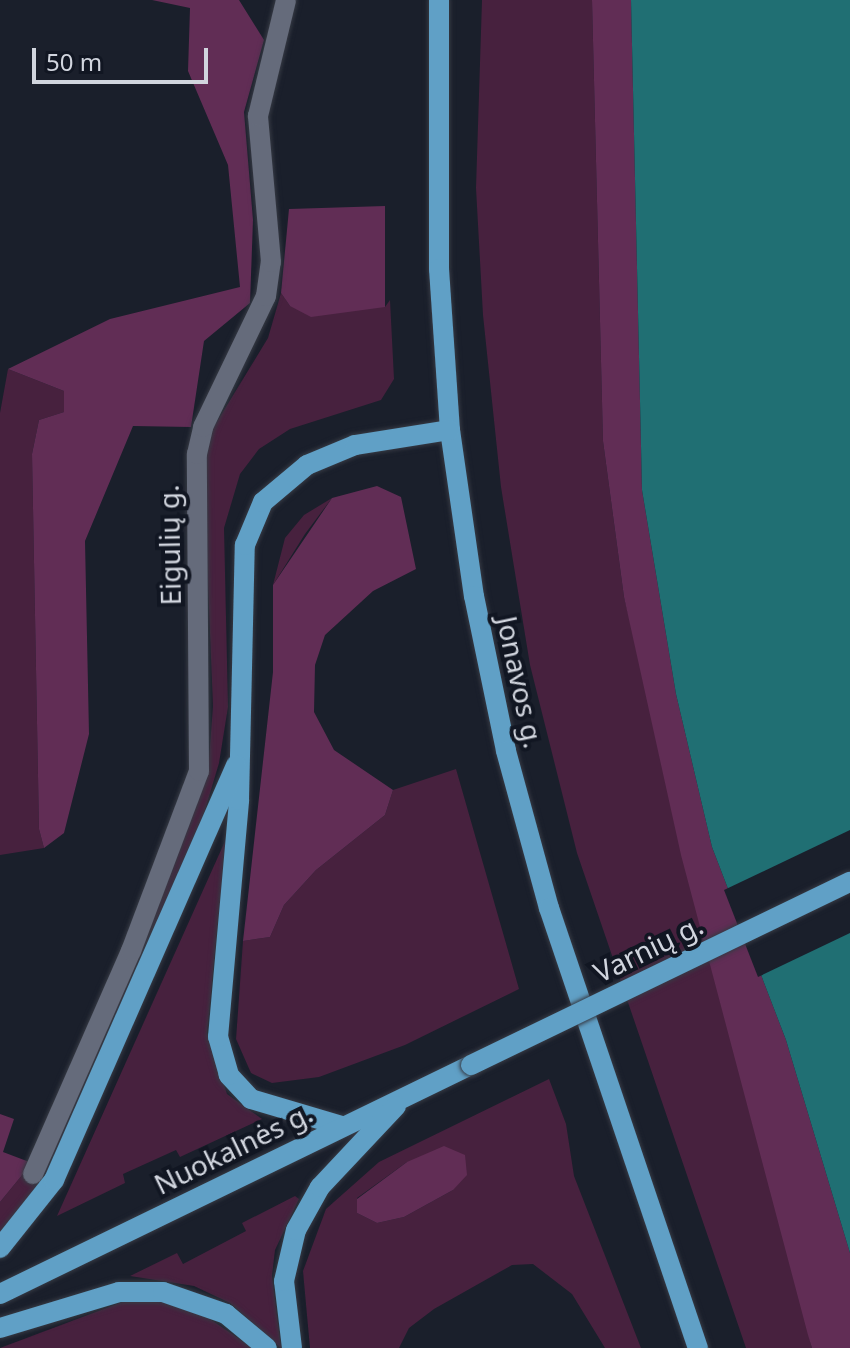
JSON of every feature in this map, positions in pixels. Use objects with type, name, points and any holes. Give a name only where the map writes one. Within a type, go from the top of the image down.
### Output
[{"type":"main road","name":"Jonavos g.","points":[[439,0],[436,177],[450,430],[474,596],[524,823],[698,1348]]},
{"type":"main road","points":[[342,1126],[251,1099],[222,1059],[239,758],[245,545],[263,502],[282,482],[334,452],[450,430]]},
{"type":"main road","points":[[0,1248],[54,1180],[239,758]]},
{"type":"main road","name":"Varnių g.","points":[[471,1065],[850,882]]},
{"type":"main road","name":"Nuokalnės g.","points":[[0,1291],[471,1065]]},
{"type":"main road","points":[[292,1348],[284,1281],[306,1208],[406,1096]]},
{"type":"main road","points":[[0,1328],[119,1292],[163,1292],[226,1314],[267,1348]]},
{"type":"street","name":"Eigulių g.","points":[[33,1174],[74,1084],[199,771],[197,454],[203,427],[266,296],[271,262],[258,116],[286,0]]},
{"type":"street","points":[[74,1084],[95,1092]]},
{"type":"shaded area","points":[[152,0],[239,0],[264,40],[244,112],[253,220],[250,303],[204,341],[191,427],[133,426],[85,541],[89,734],[64,833],[44,848],[39,829],[32,454],[39,420],[64,412],[64,391],[8,369],[110,319],[240,287],[228,165],[188,71],[190,8]]},
{"type":"shaded area","points":[[482,0],[592,0],[603,441],[624,597],[812,1348],[746,1348],[577,853],[530,665],[501,487],[483,315],[476,188]]},
{"type":"shaded area","points":[[592,0],[631,0],[642,490],[676,694],[712,847],[786,1040],[850,1253],[850,1348],[812,1348],[808,1335],[681,855],[624,597],[603,441]]},
{"type":"shaded area","points":[[631,0],[850,0],[850,1253],[786,1040],[712,847],[676,694],[642,490]]},
{"type":"shaded area","points":[[385,206],[385,307],[311,317],[290,306],[281,293],[289,209]]},
{"type":"shaded area","points":[[281,293],[290,306],[385,307],[390,300],[394,379],[381,400],[290,429],[259,449],[240,474],[224,528],[228,707],[219,763],[203,817],[102,1047],[208,773],[213,706],[203,461],[213,428],[268,338]]},
{"type":"shaded area","points":[[8,369],[64,391],[64,412],[39,420],[32,454],[39,829],[44,848],[0,855],[0,413]]},
{"type":"shaded area","points":[[377,486],[401,497],[416,569],[373,591],[325,635],[315,665],[314,712],[334,750],[393,790],[385,815],[316,870],[284,905],[270,937],[243,941],[273,672],[273,585],[332,498]]},
{"type":"shaded area","points":[[332,498],[273,585],[285,538],[304,515]]},
{"type":"shaded area","points":[[456,769],[519,989],[405,1045],[319,1077],[272,1083],[251,1073],[236,1039],[243,941],[270,937],[284,905],[316,870],[385,815],[393,790]]},
{"type":"shaded area","points":[[226,839],[207,1033],[227,1094],[262,1119],[180,1157],[176,1150],[123,1174],[125,1183],[57,1216]]},
{"type":"shaded area","points":[[549,1079],[566,1124],[574,1176],[641,1348],[605,1348],[572,1294],[533,1264],[512,1265],[434,1309],[409,1328],[399,1348],[310,1348],[303,1271],[326,1209],[379,1162]],"holes":[[[407,1162],[453,1190],[404,1217],[377,1223],[357,1213],[357,1198]]]},
{"type":"shaded area","points":[[0,1114],[14,1119],[3,1152],[32,1163],[0,1202]]},
{"type":"shaded area","points":[[444,1146],[465,1155],[467,1175],[453,1190],[404,1217],[377,1223],[357,1213],[357,1199],[407,1162]]},
{"type":"shaded area","points":[[32,1163],[52,1168],[0,1235],[0,1202]]},
{"type":"shaded area","points":[[295,1196],[299,1199],[275,1250],[272,1276],[281,1348],[230,1303],[194,1286],[130,1276],[177,1253],[183,1264],[246,1231],[242,1223]]},
{"type":"shaded area","points":[[159,1299],[195,1309],[253,1348],[0,1348],[125,1301]]},
{"type":"pier","points":[[850,830],[850,933],[758,977],[724,890]]}]
